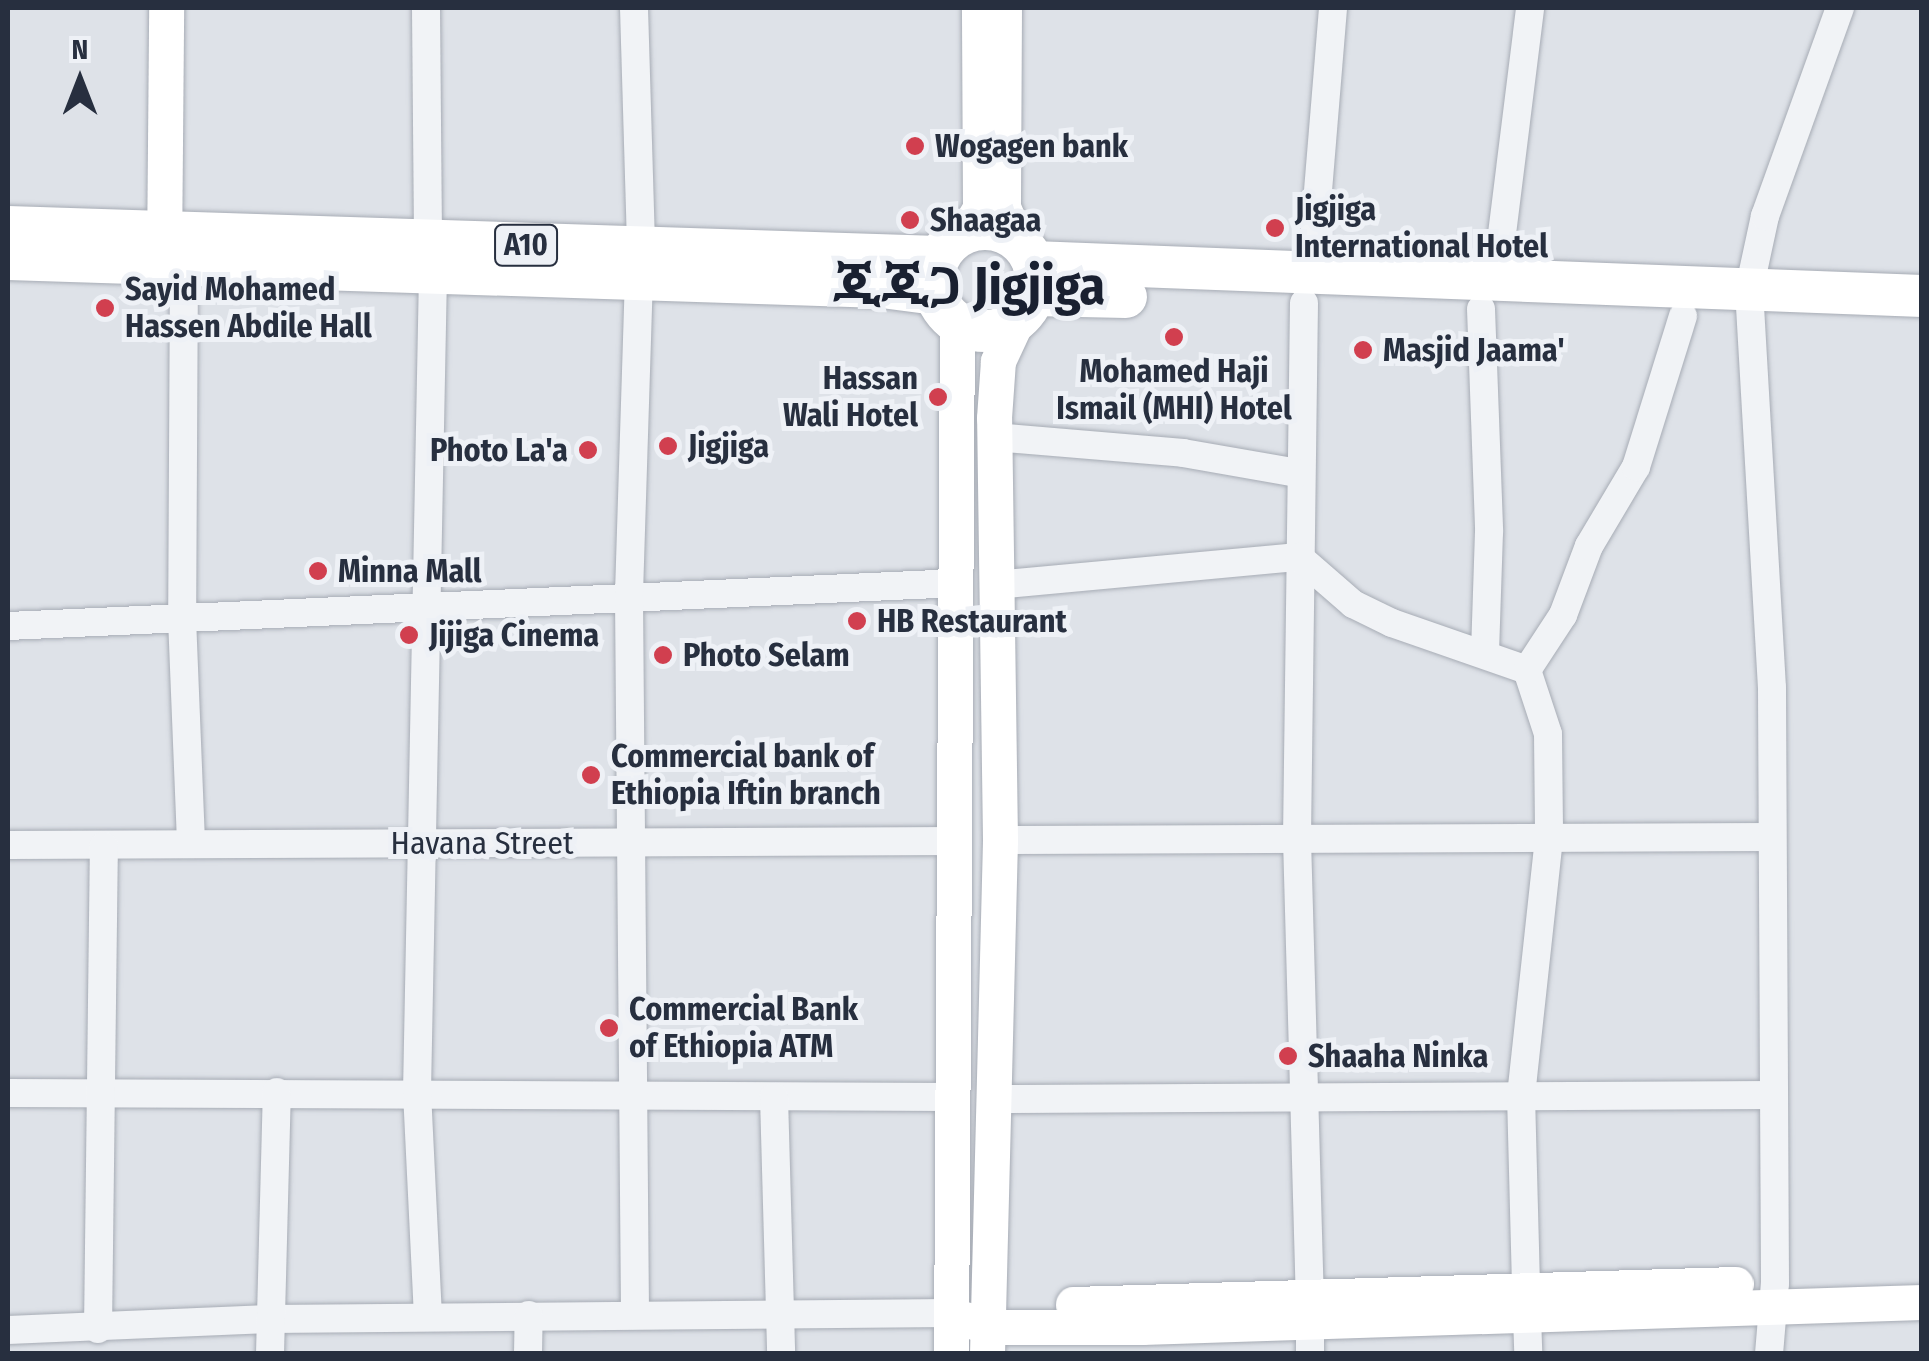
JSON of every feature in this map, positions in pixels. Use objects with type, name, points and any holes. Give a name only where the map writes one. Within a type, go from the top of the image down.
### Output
[{"type":"highway","name":"A10","points":[[8,228],[158,251]]},
{"type":"highway","name":"A10","points":[[8,259],[158,251],[949,277],[998,231],[1025,280]]},
{"type":"highway","name":"A10","points":[[949,277],[991,330],[1025,280]]},
{"type":"highway","name":"A10","points":[[1025,280],[1750,304],[1922,296]]},
{"type":"highway","name":"A10","points":[[1488,295],[1682,316],[1750,304],[1922,324]]},
{"type":"main road","points":[[142,8],[158,251]]},
{"type":"main road","points":[[158,251],[166,8]]},
{"type":"main road","points":[[951,1354],[950,1097],[959,584],[949,277],[980,208],[979,8]]},
{"type":"main road","points":[[988,1329],[1000,840],[994,437],[998,361],[1025,280],[1003,207],[1004,8]]},
{"type":"main road","points":[[950,1313],[988,1329],[1142,1340],[1526,1303],[1774,1294],[1922,1278]]},
{"type":"main road","points":[[1774,1294],[1922,1302]]},
{"type":"main road","points":[[988,1329],[1310,1324]]},
{"type":"street","points":[[426,8],[431,258],[417,1092],[428,1317]]},
{"type":"street","points":[[634,8],[640,265],[629,594],[635,844],[635,1313]]},
{"type":"street","points":[[1310,1324],[1300,1096],[1298,472],[1307,289],[1333,8]]},
{"type":"street","points":[[1484,650],[1489,532],[1488,295],[1530,8]]},
{"type":"street","points":[[1769,1354],[1774,1294],[1772,688],[1750,304],[1765,216],[1840,8]]},
{"type":"street","points":[[158,251],[182,618],[191,844]]},
{"type":"street","points":[[1527,670],[1563,615],[1589,546],[1636,467],[1682,316]]},
{"type":"street","points":[[994,437],[1183,453],[1298,472]]},
{"type":"street","points":[[995,585],[1299,557],[1353,604],[1392,623],[1484,650],[1527,670],[1548,734],[1549,838],[1521,1095],[1528,1354]]},
{"type":"street","points":[[8,626],[629,594],[959,584]]},
{"type":"street","points":[[1000,840],[1771,836]]},
{"type":"street","name":"Havana Street","points":[[8,845],[957,841]]},
{"type":"street","points":[[98,1329],[104,846]]},
{"type":"street","points":[[270,1354],[276,1092]]},
{"type":"street","points":[[8,1093],[950,1097]]},
{"type":"street","points":[[996,1098],[1772,1095]]},
{"type":"street","points":[[774,1097],[781,1354]]},
{"type":"street","points":[[8,1330],[270,1319],[780,1311],[950,1313]]},
{"type":"street","points":[[528,1354],[529,1315]]},
{"type":"place","name":"Wogagen bank","points":[[915,146]]},
{"type":"place","name":"Shaagaa","points":[[910,220]]},
{"type":"place","name":"Jigjiga International Hotel","points":[[1275,228]]},
{"type":"place","name":"Sayid Mohamed Hassen Abdile Hall","points":[[105,308]]},
{"type":"place","name":"Mohamed Haji Ismail (MHI) Hotel","points":[[1174,337]]},
{"type":"place","name":"Masjid Jaama'","points":[[1363,350]]},
{"type":"place","name":"Hassan Wali Hotel","points":[[938,397]]},
{"type":"place","name":"Jigjiga","points":[[668,446]]},
{"type":"place","name":"Photo La'a","points":[[588,450]]},
{"type":"place","name":"Minna Mall","points":[[318,571]]},
{"type":"place","name":"HB Restaurant","points":[[857,621]]},
{"type":"place","name":"Jijiga Cinema","points":[[409,635]]},
{"type":"place","name":"Photo Selam","points":[[663,655]]},
{"type":"place","name":"Commercial bank of Ethiopia Iftin branch","points":[[591,775]]},
{"type":"place","name":"Commercial Bank of Ethiopia ATM","points":[[609,1028]]},
{"type":"place","name":"Shaaha Ninka","points":[[1288,1056]]},
{"type":"district","name":"ጂጂጋ Jigjiga","points":[[969,287]]}]
